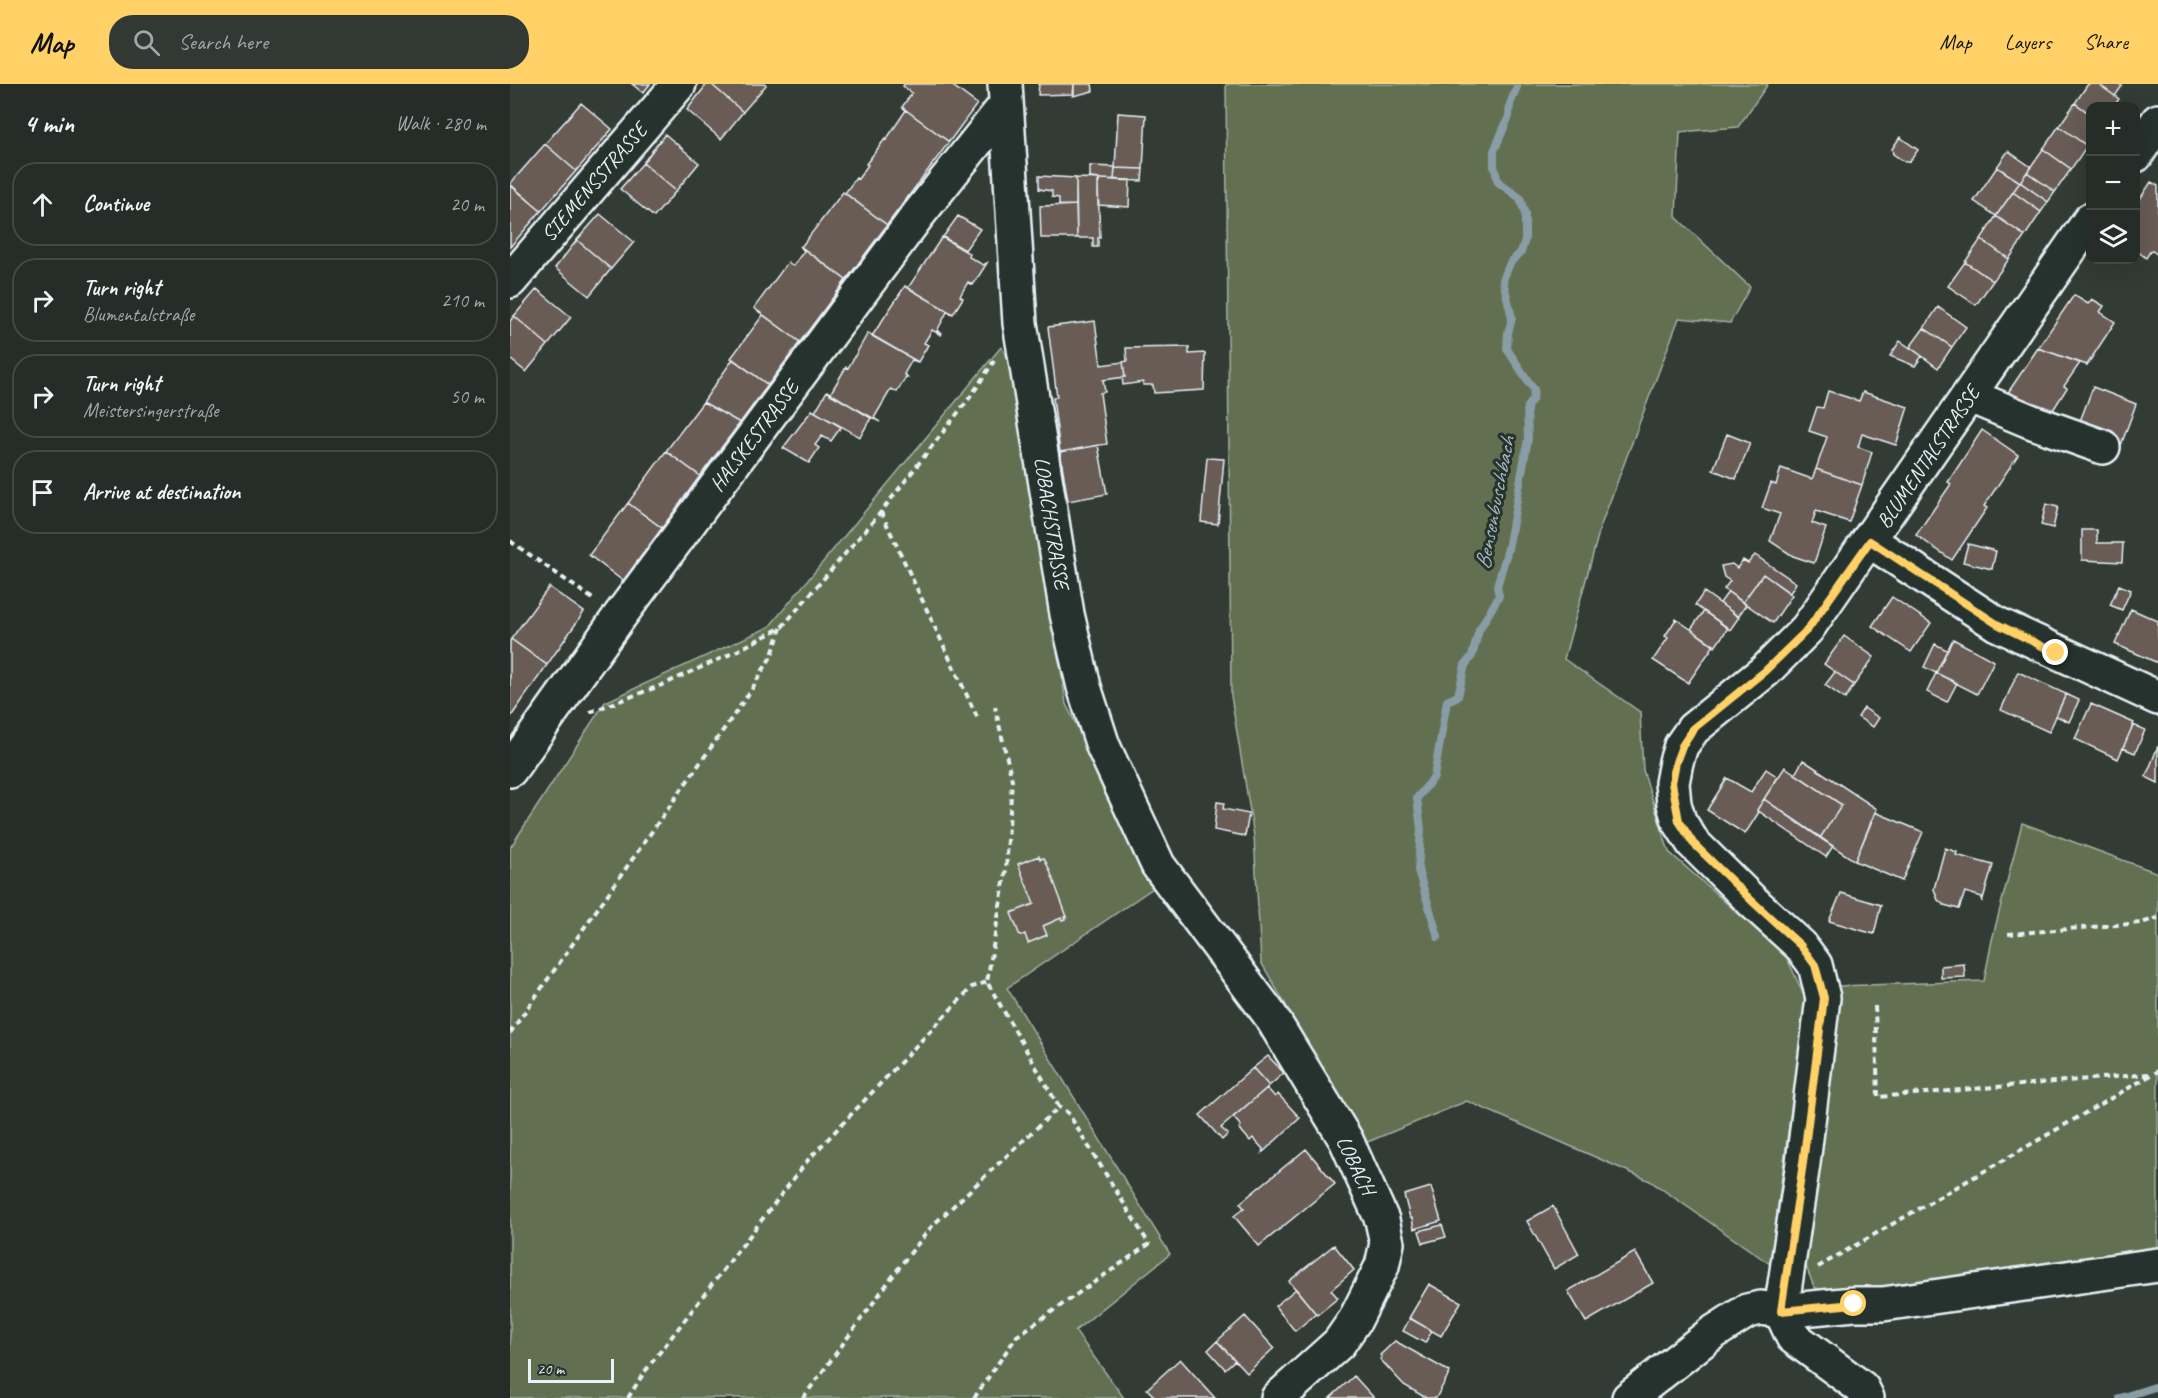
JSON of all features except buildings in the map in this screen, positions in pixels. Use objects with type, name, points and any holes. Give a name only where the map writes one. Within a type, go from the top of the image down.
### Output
[{"type":"street","name":"SIEMENSSTRASSE","points":[[510,281],[679,84]]},
{"type":"street","name":"LOBACHSTRASSE","points":[[1005,95],[1020,323],[1066,614],[1084,687],[1103,746],[1158,865],[1206,930]]},
{"type":"street","name":"HALSKESTRASSE","points":[[510,770],[1005,95]]},
{"type":"street","points":[[2145,154],[2158,121]]},
{"type":"street","name":"BLUMENTALSTRASSE","points":[[1781,1311],[1824,998],[1815,965],[1801,946],[1693,843],[1679,821],[1672,783],[1676,762],[1682,746],[1693,729],[1765,671],[1808,629],[2086,227]]},
{"type":"street","points":[[1970,396],[2030,421],[2103,447]]},
{"type":"street","points":[[1870,541],[1997,624],[2158,698]]},
{"type":"street","name":"LOBACH","points":[[1206,930],[1270,1015],[1346,1140],[1382,1220],[1387,1243],[1382,1266],[1356,1320],[1339,1343],[1278,1398]]},
{"type":"street","points":[[1629,1398],[1711,1334],[1747,1311],[1761,1308],[1781,1311],[1882,1304],[2158,1266]]},
{"type":"street","points":[[1781,1311],[1793,1337],[1862,1388],[1867,1398]]},
{"type":"path","points":[[589,712],[662,685],[735,652],[782,627],[882,512],[972,396],[1020,323]]},
{"type":"path","points":[[882,512],[978,719]]},
{"type":"path","points":[[510,542],[595,600]]},
{"type":"path","points":[[510,1033],[750,692],[772,655],[782,627]]},
{"type":"path","points":[[974,1398],[1017,1336],[1149,1244],[1068,1113],[1059,1107],[987,982],[1006,870],[1012,780],[995,707]]},
{"type":"path","points":[[2008,934],[2141,923],[2158,918]]},
{"type":"path","points":[[627,1398],[808,1160],[972,987],[987,982]]},
{"type":"path","points":[[1875,1006],[1878,1097],[2153,1074]]},
{"type":"path","points":[[1812,1271],[1832,1257],[2158,1071]]},
{"type":"path","points":[[802,1398],[933,1225],[1059,1107]]},
{"type":"green space","points":[[1226,84],[1768,84],[1738,127],[1680,132],[1676,217],[1750,287],[1730,323],[1679,318],[1601,525],[1564,659],[1640,712],[1643,770],[1669,852],[1786,956],[1806,1000],[1770,1264],[1650,1181],[1467,1101],[1365,1143],[1261,962],[1254,836],[1231,696]]},
{"type":"green space","points":[[1001,347],[1018,374],[1066,704],[1156,886],[1007,988],[1170,1254],[1075,1331],[1124,1398],[510,1398],[510,848],[605,702],[769,627]]},
{"type":"green space","points":[[2022,823],[2158,873],[2158,1257],[1880,1297],[1828,1293],[1814,1287],[1802,1256],[1838,986],[1984,981],[1992,940]]},
{"type":"waterway","name":"Bensenbuschbach","points":[[1438,937],[1418,870],[1421,829],[1417,798],[1434,777],[1447,701],[1458,696],[1465,665],[1472,656],[1479,630],[1499,596],[1497,586],[1508,549],[1528,439],[1527,407],[1533,398],[1534,390],[1507,349],[1512,318],[1503,280],[1510,263],[1521,252],[1525,240],[1525,214],[1520,198],[1498,182],[1494,166],[1494,151],[1509,116],[1510,104],[1518,84]]},
{"type":"waterway","points":[[2120,1398],[2158,1386]]},
{"type":"route","points":[[1854,1304],[1781,1311],[1824,998],[1815,965],[1801,946],[1693,843],[1679,821],[1674,804],[1672,783],[1676,762],[1682,746],[1693,729],[1765,671],[1808,629],[1870,541],[1997,624],[2056,653]]}]
